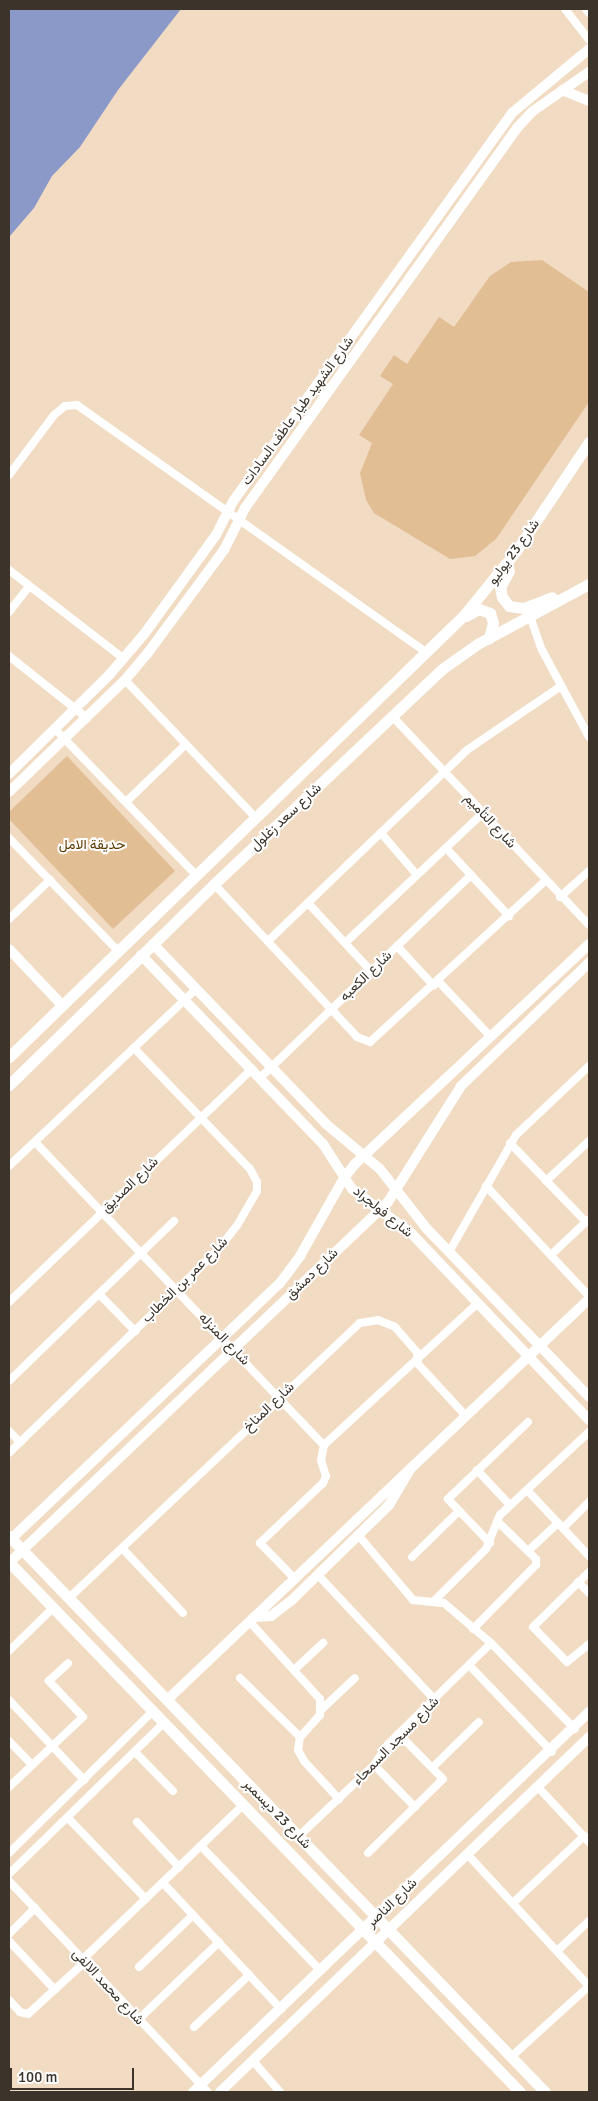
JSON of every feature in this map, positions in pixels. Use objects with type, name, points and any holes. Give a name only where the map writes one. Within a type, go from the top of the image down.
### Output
[{"type":"main road","name":"شارع 23 يوليو","points":[[427,652],[453,626],[517,549],[589,442]]},
{"type":"main road","points":[[517,549],[500,587],[505,602],[518,609],[552,597],[565,597]]},
{"type":"main road","name":"شارع سعد زغلول","points":[[9,1085],[214,884],[442,669],[489,638],[589,584]]},
{"type":"main road","points":[[453,626],[476,610],[483,609],[493,619],[489,638]]},
{"type":"main road","name":"شارع سعد زغلول","points":[[10,1053],[427,652]]},
{"type":"main road","name":"شارع 23 ديسمبر","points":[[10,1539],[545,2092]]},
{"type":"main road","name":"شارع 23 ديسمبر","points":[[9,1562],[520,2092]]},
{"type":"main road","points":[[209,1769],[221,1756]]},
{"type":"street","points":[[565,9],[589,40]]},
{"type":"street","points":[[586,9],[589,13]]},
{"type":"street","name":"شارع الشهيد طيار عاطف السادات","points":[[9,774],[76,710],[124,659],[216,535],[227,511],[512,113],[589,49]]},
{"type":"street","name":"شارع الشهيد طيار عاطف السادات","points":[[9,792],[66,740],[125,680],[214,564],[239,519],[517,128],[562,90],[589,72]]},
{"type":"street","points":[[562,90],[589,101]]},
{"type":"street","points":[[342,350],[354,358]]},
{"type":"street","points":[[9,475],[54,415],[71,404],[82,408],[427,652]]},
{"type":"street","points":[[9,570],[124,659]]},
{"type":"street","points":[[9,612],[29,586]]},
{"type":"street","points":[[530,616],[542,650],[588,733]]},
{"type":"street","points":[[9,656],[87,718]]},
{"type":"street","points":[[125,680],[256,818]]},
{"type":"street","points":[[268,942],[476,743],[561,686]]},
{"type":"street","name":"شارع التأميم","points":[[392,716],[545,882],[589,925]]},
{"type":"street","points":[[55,730],[196,875]]},
{"type":"street","points":[[126,802],[186,744]]},
{"type":"street","points":[[345,943],[483,813]]},
{"type":"street","points":[[381,833],[417,875]]},
{"type":"street","points":[[9,838],[118,951]]},
{"type":"street","points":[[446,848],[509,916]]},
{"type":"street","points":[[560,897],[589,871]]},
{"type":"street","name":"شارع الكعبه","points":[[260,1078],[471,876]]},
{"type":"street","points":[[9,919],[50,880]]},
{"type":"street","points":[[214,884],[361,1040],[370,1042],[378,1037],[436,984],[545,882]]},
{"type":"street","points":[[308,903],[371,971]]},
{"type":"street","name":"شارع فولجراد","points":[[153,944],[333,1131],[364,1156],[449,1252],[589,1397]]},
{"type":"street","name":"شارع دمشق","points":[[10,1539],[287,1274],[344,1178],[364,1156],[589,944]]},
{"type":"street","points":[[397,946],[491,1037]]},
{"type":"street","points":[[10,955],[62,1005]]},
{"type":"street","name":"شارع فولجراد","points":[[141,956],[252,1069],[322,1144],[344,1178],[379,1210],[411,1233],[589,1420]]},
{"type":"street","name":"شارع دمشق","points":[[9,1562],[379,1210],[396,1190],[461,1086],[589,963]]},
{"type":"street","points":[[9,1166],[196,989]]},
{"type":"street","points":[[538,993],[548,1004]]},
{"type":"street","name":"شارع عمر بن الخطاب","points":[[9,1453],[228,1238],[257,1190],[255,1175],[134,1048]]},
{"type":"street","name":"شارع الصديق","points":[[9,1302],[252,1069]]},
{"type":"street","points":[[449,1252],[510,1143],[586,1069],[589,1078]]},
{"type":"street","points":[[546,1181],[589,1141]]},
{"type":"street","name":"شارع المنزله","points":[[35,1142],[324,1445]]},
{"type":"street","points":[[510,1143],[546,1181],[588,1220],[551,1255]]},
{"type":"street","points":[[167,1700],[412,1465],[541,1347],[589,1297],[486,1186]]},
{"type":"street","points":[[9,1381],[174,1221]]},
{"type":"street","points":[[99,1294],[134,1331]]},
{"type":"street","points":[[294,1578],[260,1543],[324,1483],[326,1476],[321,1460],[324,1445],[478,1302]]},
{"type":"street","name":"شارع المناخ","points":[[69,1598],[279,1397],[360,1323],[378,1320],[395,1327],[419,1357],[418,1364],[466,1416]]},
{"type":"street","points":[[490,1543],[448,1499],[528,1422]]},
{"type":"street","points":[[9,1431],[20,1442]]},
{"type":"street","points":[[433,1602],[490,1543],[497,1521],[510,1505],[589,1432]]},
{"type":"street","points":[[251,1619],[271,1616],[359,1536],[389,1505],[412,1465]]},
{"type":"street","points":[[477,1470],[510,1505]]},
{"type":"street","points":[[527,1490],[589,1556]]},
{"type":"street","points":[[528,1551],[589,1502]]},
{"type":"street","points":[[412,1557],[459,1511]]},
{"type":"street","points":[[473,1629],[533,1570],[536,1559],[497,1521]]},
{"type":"street","points":[[359,1536],[413,1600],[444,1603],[492,1643],[575,1729]]},
{"type":"street","points":[[122,1548],[183,1613]]},
{"type":"street","points":[[589,1572],[533,1627],[567,1662],[589,1644]]},
{"type":"street","points":[[318,1575],[435,1700]]},
{"type":"street","points":[[578,1582],[589,1593]]},
{"type":"street","points":[[9,1651],[53,1608]]},
{"type":"street","points":[[251,1619],[317,1695],[322,1709]]},
{"type":"street","points":[[294,1670],[323,1643]]},
{"type":"street","name":"شارع مسجد السمحاء","points":[[299,1836],[374,1765],[399,1734],[492,1643]]},
{"type":"street","points":[[9,1788],[83,1717],[49,1681],[68,1663]]},
{"type":"street","points":[[469,1665],[552,1752]]},
{"type":"street","points":[[240,1678],[300,1738]]},
{"type":"street","points":[[339,1799],[300,1756],[300,1738],[322,1709],[355,1678]]},
{"type":"street","points":[[9,1700],[84,1780]]},
{"type":"street","points":[[9,1853],[153,1711]]},
{"type":"street","name":"شارع الناصر","points":[[201,2090],[281,2009],[552,1752],[589,1712]]},
{"type":"street","points":[[433,1767],[479,1722]]},
{"type":"street","points":[[9,1874],[136,1753],[164,1723]]},
{"type":"street","points":[[368,1853],[442,1779],[433,1767],[399,1734]]},
{"type":"street","name":"شارع الناصر","points":[[220,2092],[589,1737]]},
{"type":"street","points":[[9,1741],[32,1766]]},
{"type":"street","points":[[136,1753],[173,1791]]},
{"type":"street","points":[[374,1765],[415,1807]]},
{"type":"street","points":[[513,1903],[586,1839],[538,1787]]},
{"type":"street","points":[[9,2000],[20,2012],[28,2014],[55,1990],[243,1805]]},
{"type":"street","points":[[68,1818],[146,1899]]},
{"type":"street","points":[[137,1822],[179,1868]]},
{"type":"street","points":[[202,1846],[321,1971]]},
{"type":"street","points":[[468,1855],[589,1986],[511,2057]]},
{"type":"street","name":"شارع محمد الالفى","points":[[9,1881],[139,2019],[201,2090]]},
{"type":"street","points":[[163,1883],[281,2009]]},
{"type":"street","points":[[9,1934],[35,1908]]},
{"type":"street","points":[[139,1967],[193,1915]]},
{"type":"street","points":[[557,1951],[589,1921]]},
{"type":"street","points":[[9,1941],[55,1990]]},
{"type":"street","points":[[139,2019],[219,1942]]},
{"type":"street","points":[[194,2028],[249,1975]]},
{"type":"street","points":[[253,2061],[280,2092]]},
{"type":"green space","points":[[542,260],[589,292],[589,402],[496,539],[475,556],[450,559],[374,513],[366,500],[360,473],[372,443],[359,435],[393,384],[380,376],[394,355],[407,364],[439,317],[454,327],[490,276],[511,262]]},
{"type":"green space","name":"حديقة الامل","points":[[67,756],[175,871],[113,929],[9,819],[9,812]]},
{"type":"water","points":[[9,9],[181,9],[118,90],[80,147],[52,176],[34,208],[9,237]]}]
